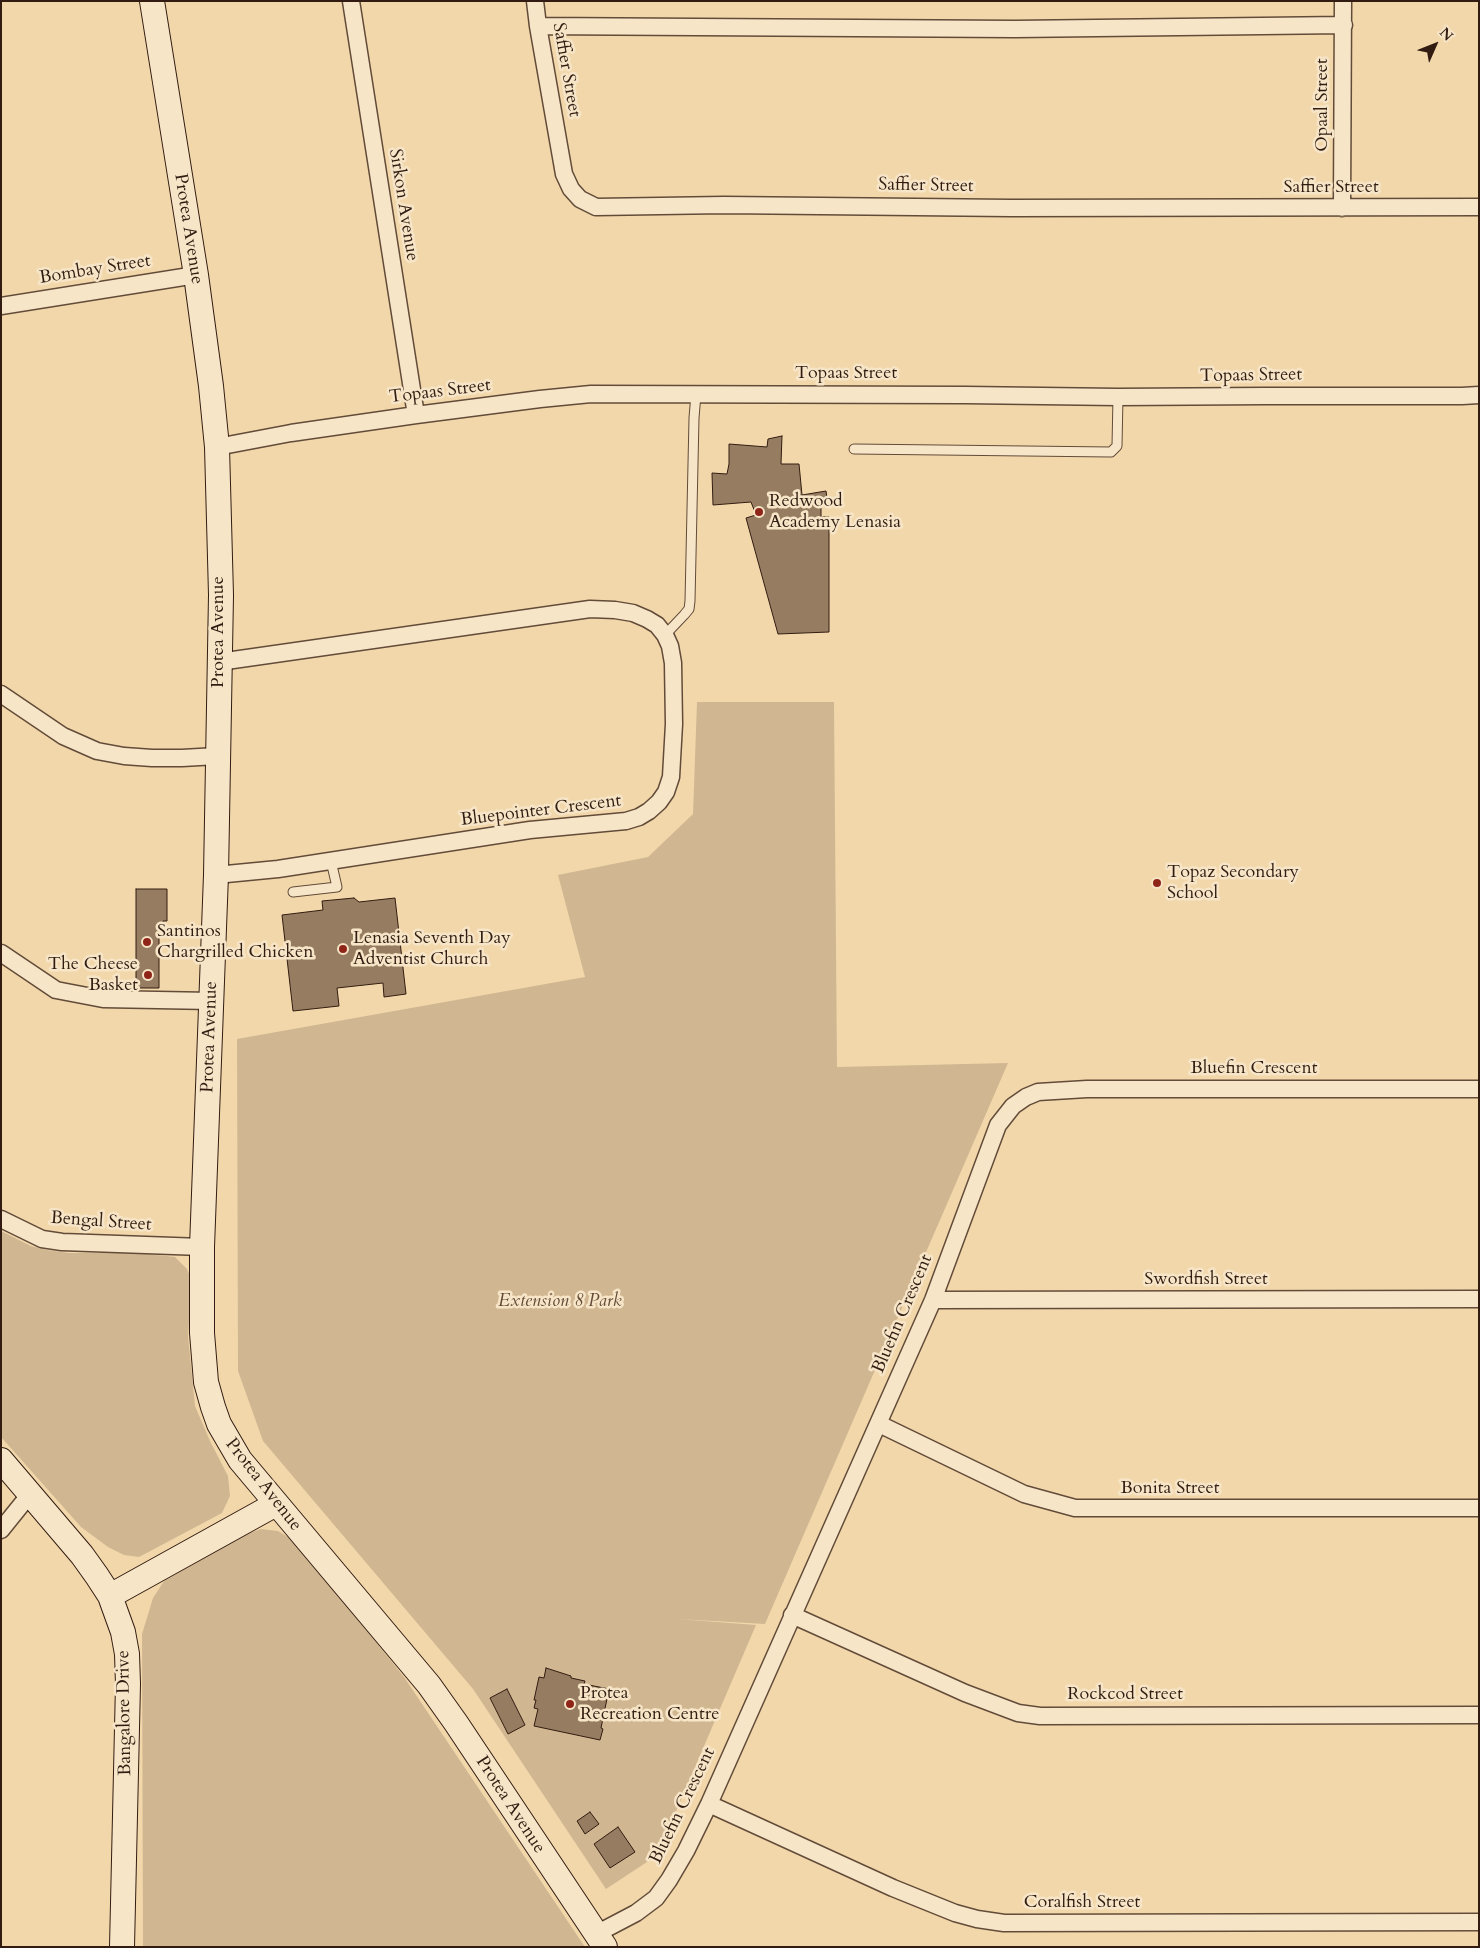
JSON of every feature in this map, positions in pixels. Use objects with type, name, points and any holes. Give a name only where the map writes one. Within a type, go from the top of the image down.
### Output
[{"type":"street","name":"Protea Avenue","points":[[152,1],[196,275],[218,447],[221,595],[216,876],[202,1247],[202,1333],[206,1382],[212,1407],[228,1441],[240,1460],[429,1685],[600,1940]]},
{"type":"street","name":"Sirkon Avenue","points":[[351,1],[416,415]]},
{"type":"street","name":"Saffier Street","points":[[535,1],[564,174],[571,189],[580,199],[596,207],[734,205],[1011,208],[1479,207]]},
{"type":"street","name":"Opaal Street","points":[[1342,208],[1343,1]]},
{"type":"street","points":[[538,26],[1015,29],[1344,25]]},
{"type":"street","name":"Bombay Street","points":[[1,306],[196,275]]},
{"type":"street","name":"Topaas Street","points":[[218,447],[291,433],[570,396],[955,394],[1118,398],[1479,395]]},
{"type":"street","points":[[219,662],[590,609],[633,613],[657,624],[665,635]]},
{"type":"street","name":"Bluepointer Crescent","points":[[216,876],[331,861],[530,830],[626,821],[639,817],[649,811],[666,792],[671,777],[674,724],[673,663],[670,646],[665,635]]},
{"type":"street","points":[[1,694],[63,736],[97,751],[124,756],[152,758],[217,756]]},
{"type":"street","points":[[1,953],[56,990],[103,999],[212,1001]]},
{"type":"street","name":"Bluefin Crescent","points":[[600,1940],[656,1898],[677,1867],[709,1804],[933,1300],[998,1125],[1013,1106],[1038,1092],[1087,1089],[1479,1089]]},
{"type":"street","name":"Bengal Street","points":[[1,1219],[42,1239],[62,1242],[202,1247]]},
{"type":"street","name":"Swordfish Street","points":[[933,1300],[1479,1299]]},
{"type":"street","name":"Bonita Street","points":[[879,1424],[1024,1494],[1075,1508],[1479,1508]]},
{"type":"street","name":"Bangalore Drive","points":[[1,1460],[82,1555],[110,1596],[123,1632],[127,1654],[128,1684],[122,1947]]},
{"type":"street","points":[[1,1530],[30,1494]]},
{"type":"street","points":[[110,1596],[276,1504]]},
{"type":"street","name":"Rockcod Street","points":[[792,1615],[965,1694],[1018,1713],[1040,1716],[1479,1715]]},
{"type":"street","name":"Coralfish Street","points":[[709,1804],[893,1888],[955,1913],[977,1919],[1004,1923],[1479,1922]]},
{"type":"lane","points":[[665,635],[688,609],[690,601],[696,394]]},
{"type":"lane","points":[[854,449],[1111,452],[1117,446],[1118,398]]},
{"type":"lane","points":[[293,892],[337,887],[331,861]]},
{"type":"green space","name":"Extension 8 Park","points":[[697,702],[834,702],[837,1067],[1008,1063],[765,1624],[678,1619],[756,1625],[665,1837],[647,1862],[606,1889],[473,1689],[263,1441],[238,1371],[237,1039],[585,977],[558,875],[648,857],[693,814]]},
{"type":"green space","points":[[1,1231],[31,1246],[47,1250],[69,1253],[139,1253],[175,1257],[187,1269],[192,1281],[188,1336],[195,1406],[228,1476],[230,1496],[222,1513],[139,1557],[124,1555],[108,1547],[81,1527],[1,1437]]},
{"type":"green space","points":[[261,1529],[278,1531],[296,1542],[404,1677],[585,1947],[143,1947],[142,1634],[153,1598],[164,1581],[247,1534]]},
{"type":"building","points":[[782,436],[781,464],[799,464],[802,495],[826,491],[828,505],[821,505],[821,517],[829,517],[829,632],[778,634],[746,518],[756,515],[751,502],[713,505],[712,473],[727,474],[729,444],[767,447],[768,439]]},
{"type":"building","points":[[136,889],[167,889],[167,921],[163,921],[163,928],[159,928],[159,988],[136,988]]},
{"type":"building","name":"Lenasia Seventh Day Adventist Church","points":[[354,898],[359,902],[395,898],[406,994],[384,997],[383,983],[337,988],[339,1006],[293,1011],[282,915],[323,910],[322,901]]},
{"type":"building","name":"Protea Recreation Centre","points":[[546,1668],[571,1676],[571,1678],[585,1681],[584,1684],[609,1689],[600,1740],[534,1726],[538,1709],[534,1708],[536,1700],[534,1700],[539,1677],[544,1678]]},
{"type":"building","points":[[507,1689],[525,1725],[508,1734],[490,1698]]},
{"type":"building","points":[[590,1812],[599,1824],[585,1834],[577,1821]]},
{"type":"building","points":[[618,1827],[635,1852],[610,1868],[594,1844]]},
{"type":"place","name":"Redwood Academy Lenasia","points":[[759,512]]},
{"type":"place","name":"Topaz Secondary School","points":[[1157,883]]},
{"type":"place","name":"Santinos Chargrilled Chicken","points":[[147,942]]},
{"type":"place","name":"Lenasia Seventh Day Adventist Church","points":[[343,949]]},
{"type":"place","name":"The Cheese Basket","points":[[148,975]]},
{"type":"place","name":"Protea Recreation Centre","points":[[570,1704]]}]
